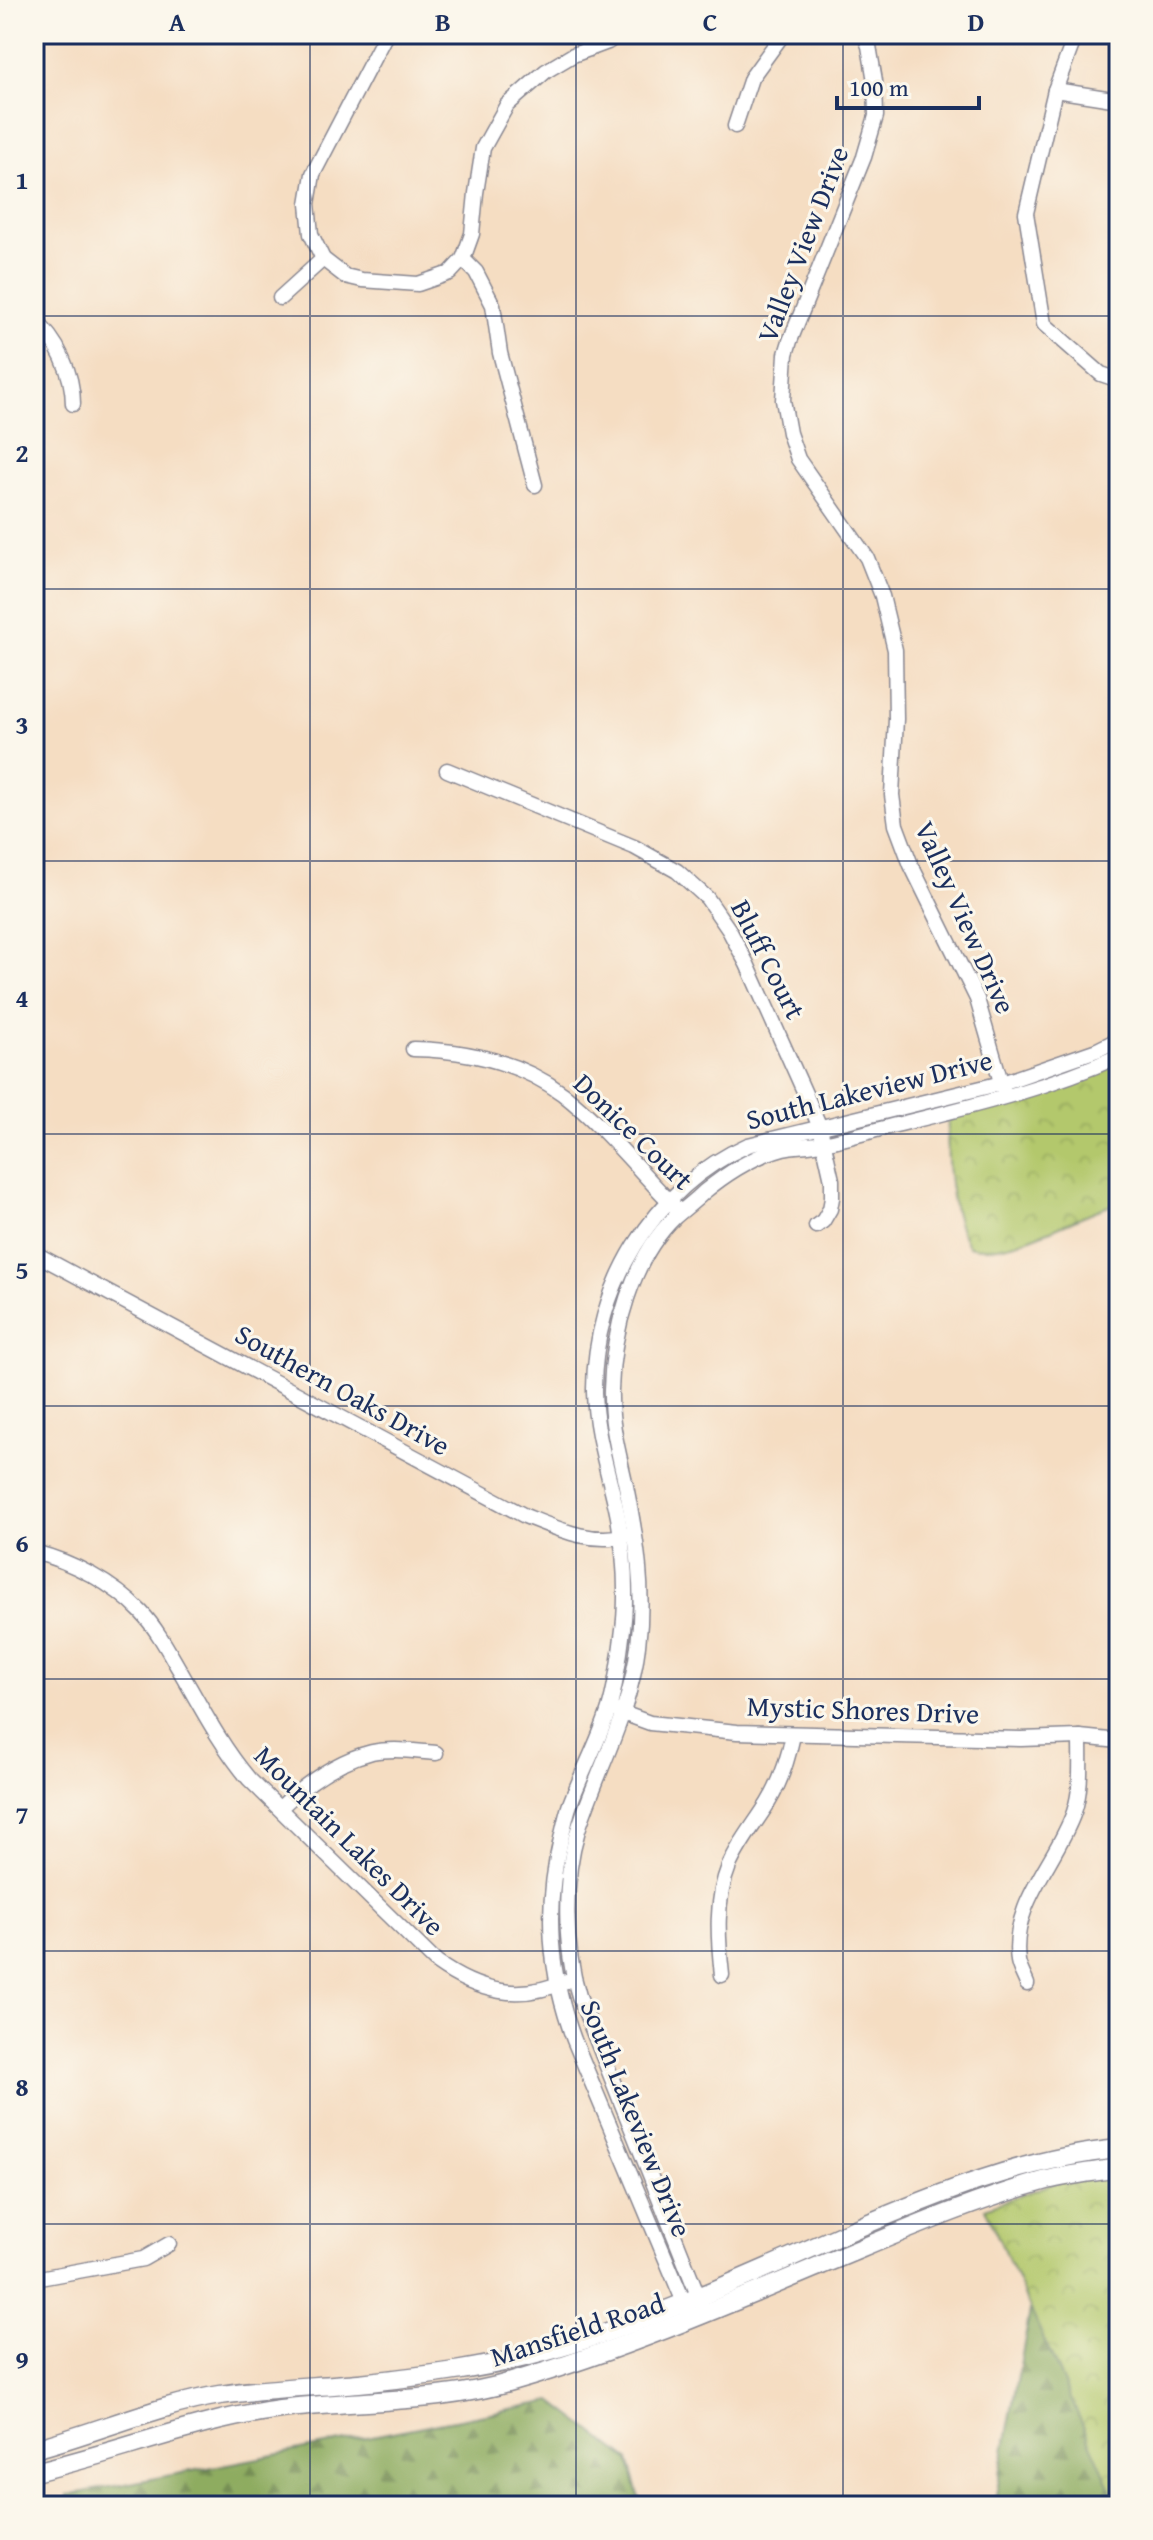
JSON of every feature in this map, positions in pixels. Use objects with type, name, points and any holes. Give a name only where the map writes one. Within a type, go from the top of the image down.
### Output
[{"type":"main road","name":"Mansfield Road","points":[[34,2472],[227,2419],[281,2409],[440,2396],[490,2387],[581,2359],[921,2200],[1056,2159],[1119,2149]]},
{"type":"main road","name":"Mansfield Road","points":[[34,2449],[139,2416],[217,2396],[395,2379],[504,2363],[695,2308],[957,2209],[1049,2180],[1119,2168]]},
{"type":"street","points":[[386,34],[313,174],[308,204],[311,234],[323,259],[345,276],[418,284],[450,273],[463,259],[472,234],[483,148],[507,105],[546,71],[619,34]]},
{"type":"street","points":[[735,126],[751,78],[783,34]]},
{"type":"street","name":"Valley View Drive","points":[[864,34],[875,81],[876,116],[864,157],[790,341],[786,354],[783,400],[798,459],[867,558],[882,596],[895,650],[896,719],[892,795],[896,825],[911,865],[977,999],[1004,1090]]},
{"type":"street","points":[[1076,34],[1055,90],[1026,213],[1044,324],[1101,374],[1119,380]]},
{"type":"street","points":[[1055,90],[1119,100]]},
{"type":"street","points":[[280,298],[323,259]]},
{"type":"street","points":[[463,259],[476,272],[493,305],[500,353],[535,485]]},
{"type":"street","points":[[34,320],[46,330],[60,354],[69,376],[73,404]]},
{"type":"street","name":"Bluff Court","points":[[447,770],[634,847],[677,871],[707,898],[747,964],[820,1127],[832,1180],[832,1198],[830,1209],[816,1226]]},
{"type":"street","name":"South Lakeview Drive","points":[[695,2308],[573,1978],[569,1953],[568,1914],[573,1850],[624,1714],[634,1675],[641,1614],[642,1581],[635,1532],[611,1417],[612,1370],[622,1312],[639,1269],[664,1231],[721,1178],[755,1159],[784,1148],[823,1143],[1004,1090],[1119,1039]]},
{"type":"street","name":"Donice Court","points":[[413,1049],[441,1049],[475,1055],[507,1065],[548,1084],[586,1115],[681,1213]]},
{"type":"street","name":"South Lakeview Drive","points":[[695,2308],[574,2040],[551,1954],[555,1863],[569,1805],[609,1708],[625,1621],[627,1580],[594,1392],[598,1346],[610,1297],[635,1242],[668,1200],[724,1156],[748,1145],[820,1127],[1004,1090],[1030,1091],[1119,1056]]},
{"type":"street","name":"Southern Oaks Drive","points":[[34,1253],[525,1516],[576,1536],[620,1537],[635,1532]]},
{"type":"street","name":"Mountain Lakes Drive","points":[[34,1552],[56,1558],[87,1573],[115,1589],[142,1613],[158,1634],[228,1755],[437,1963],[450,1973],[491,1991],[525,1993],[573,1978]]},
{"type":"street","name":"Mystic Shores Drive","points":[[609,1708],[650,1723],[793,1735],[1021,1739],[1080,1737],[1119,1741]]},
{"type":"street","points":[[722,1975],[718,1936],[728,1869],[788,1764],[793,1735]]},
{"type":"street","points":[[1027,1984],[1018,1962],[1018,1940],[1025,1906],[1069,1826],[1076,1807],[1081,1777],[1080,1737]]},
{"type":"street","points":[[280,1808],[322,1773],[373,1752],[408,1750],[436,1753]]},
{"type":"street","points":[[34,2279],[143,2259],[169,2244]]},
{"type":"green space","points":[[1119,1063],[1119,1203],[1024,1241],[985,1248],[968,1246],[952,1200],[947,1150],[948,1117],[1076,1081]]},
{"type":"green space","points":[[1119,2174],[1119,2506],[985,2208],[1071,2177]]},
{"type":"green space","points":[[1046,2225],[1119,2506],[994,2506]]},
{"type":"green space","points":[[552,2401],[629,2460],[642,2506],[67,2506],[68,2495]]}]
